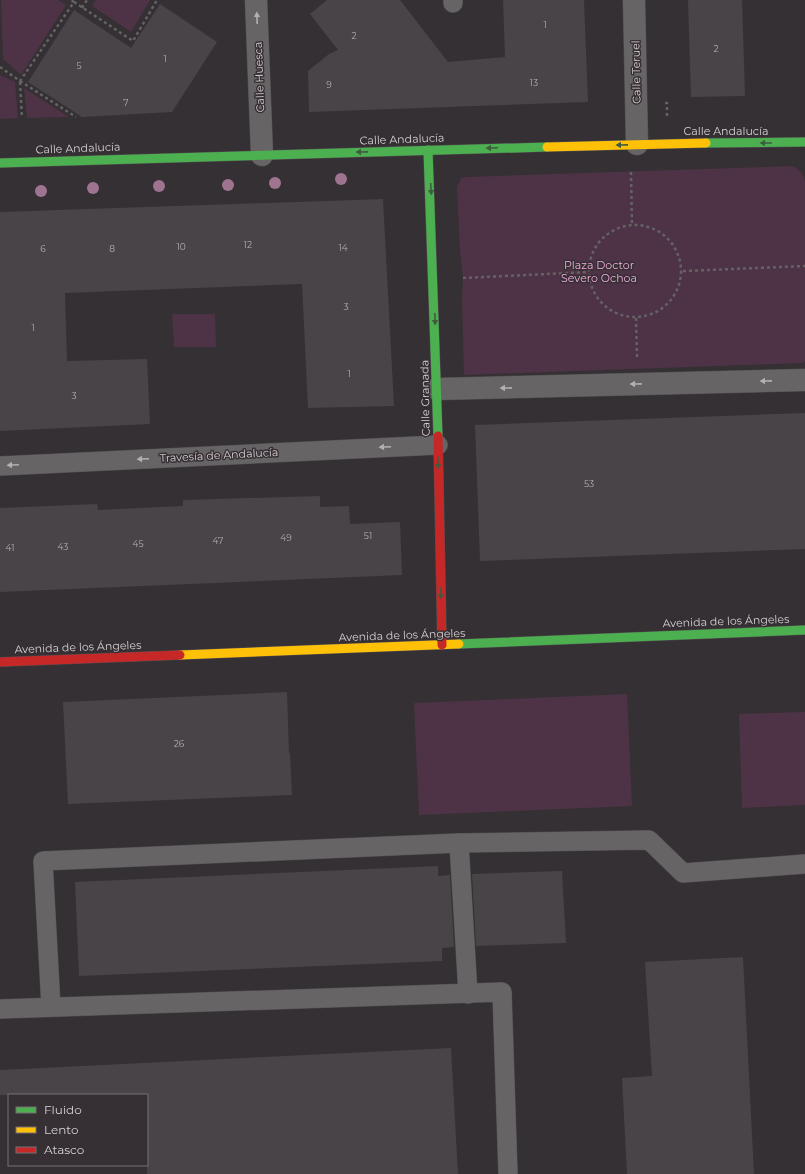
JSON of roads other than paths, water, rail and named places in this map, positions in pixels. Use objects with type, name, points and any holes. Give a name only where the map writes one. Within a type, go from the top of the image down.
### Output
[{"type":"street","name":"Calle Huesca","points":[[256,0],[262,154]]},
{"type":"street","name":"Calle Teruel","points":[[634,0],[637,144]]},
{"type":"street","name":"Calle Andalucía","points":[[0,163],[637,144],[805,142]]},
{"type":"street","name":"Calle Granada","points":[[428,150],[437,389],[442,645]]},
{"type":"street","points":[[437,389],[805,380]]},
{"type":"street","name":"Avenida de los Ángeles","points":[[0,662],[805,630]]},
{"type":"lane","name":"Travesía de Andalucía","points":[[0,466],[438,445]]},
{"type":"lane","points":[[51,1007],[43,862],[459,843],[649,840],[683,873],[805,864]]},
{"type":"lane","points":[[459,843],[468,994]]},
{"type":"lane","points":[[0,1009],[502,992],[508,1174]]},
{"type":"park label","name":"Plaza Doctor Severo Ochoa","points":[[599,271]]}]
